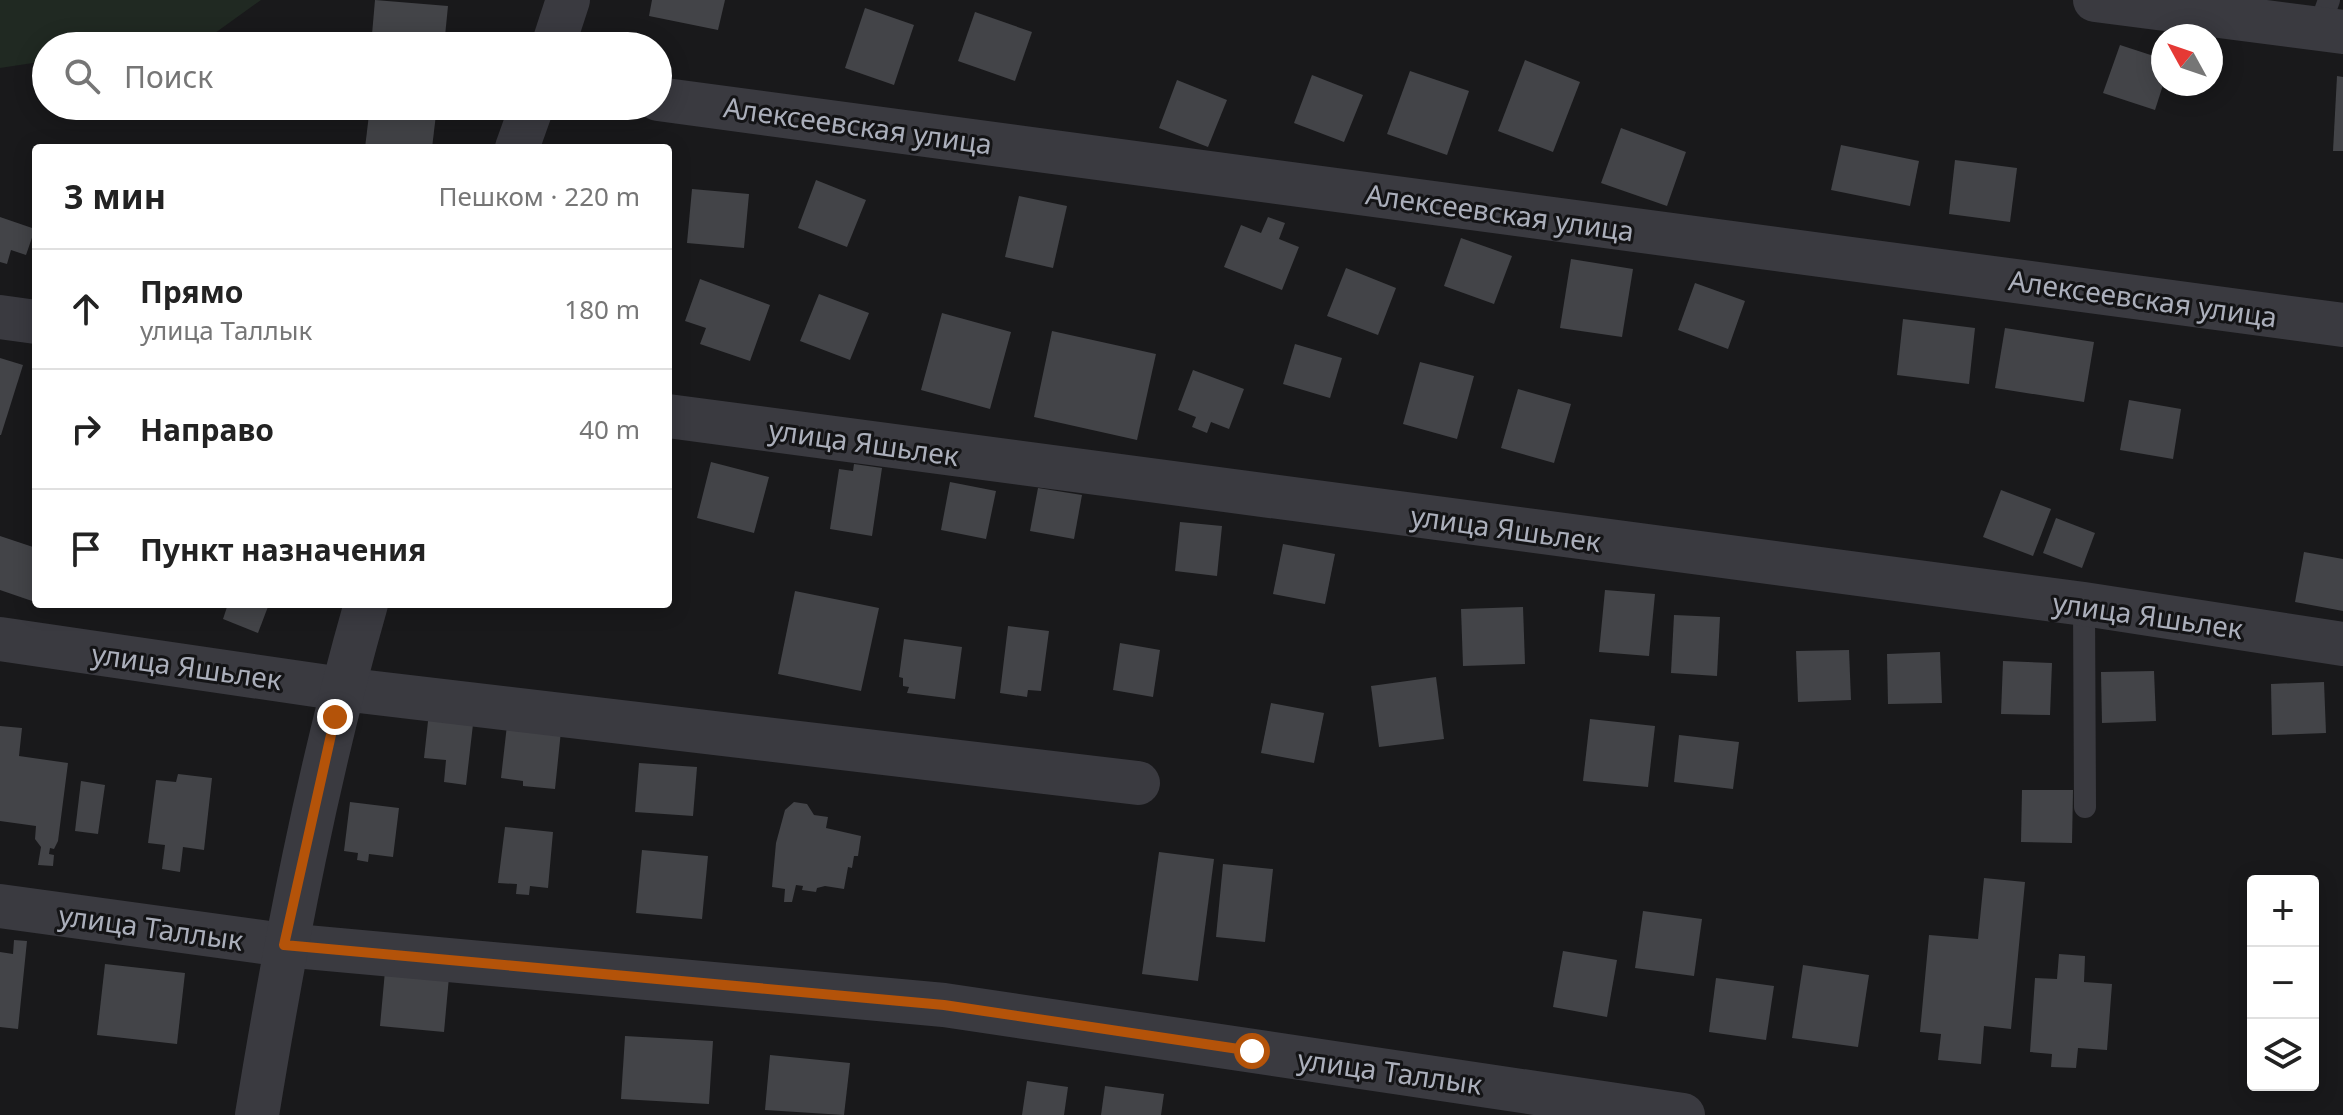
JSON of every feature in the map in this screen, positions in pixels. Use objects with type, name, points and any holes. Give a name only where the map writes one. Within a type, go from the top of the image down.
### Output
[{"type":"street","points":[[558,32],[568,0]]},
{"type":"street","points":[[2095,0],[2330,20]]},
{"type":"street","name":"Алексеевская улица","points":[[672,101],[2343,325]]},
{"type":"street","points":[[518,144],[527,120]]},
{"type":"street","points":[[0,317],[32,321]]},
{"type":"street","name":"улица Яшьлек","points":[[672,417],[2084,604],[2343,644]]},
{"type":"street","points":[[257,1115],[284,945],[342,689],[365,608]]},
{"type":"street","name":"улица Яшьлек","points":[[0,639],[342,689],[1138,783]]},
{"type":"street","name":"улица Таллык","points":[[0,906],[284,945],[944,1005],[1683,1115]]},
{"type":"lane","points":[[2084,604],[2085,807]]},
{"type":"shaded area","points":[[0,0],[261,0],[216,32],[32,32],[32,63],[0,68]]},
{"type":"building","points":[[375,0],[448,6],[445,32],[372,32]]},
{"type":"building","points":[[652,0],[725,0],[718,30],[649,16]]},
{"type":"building","points":[[865,8],[914,25],[894,85],[845,68]]},
{"type":"building","points":[[975,12],[1032,32],[1015,81],[958,61]]},
{"type":"building","points":[[2120,45],[2151,55],[2151,96],[2159,96],[2155,110],[2103,93]]},
{"type":"building","points":[[1525,60],[1580,82],[1553,152],[1498,131]]},
{"type":"building","points":[[1410,71],[1469,91],[1447,155],[1387,134]]},
{"type":"building","points":[[1312,75],[1363,95],[1344,142],[1294,123]]},
{"type":"building","points":[[2337,76],[2343,77],[2343,151],[2333,151]]},
{"type":"building","points":[[1177,80],[1227,100],[1208,147],[1159,128]]},
{"type":"building","points":[[368,120],[435,120],[432,144],[365,144]]},
{"type":"building","points":[[1621,128],[1686,152],[1667,206],[1601,183]]},
{"type":"building","points":[[1841,145],[1919,161],[1910,206],[1831,190]]},
{"type":"building","points":[[1955,160],[2017,168],[2010,222],[1949,214]]},
{"type":"building","points":[[816,180],[866,200],[847,247],[798,228]]},
{"type":"building","points":[[692,189],[749,194],[744,248],[687,243]]},
{"type":"building","points":[[1019,196],[1067,206],[1053,268],[1005,257]]},
{"type":"building","points":[[0,217],[32,228],[26,255],[11,250],[7,264],[0,262]]},
{"type":"building","points":[[1268,217],[1285,223],[1279,239],[1299,247],[1282,290],[1224,267],[1241,225],[1261,233]]},
{"type":"building","points":[[1461,238],[1512,256],[1494,304],[1444,286]]},
{"type":"building","points":[[1571,259],[1633,269],[1622,337],[1560,328]]},
{"type":"building","points":[[1346,268],[1396,288],[1378,335],[1327,316]]},
{"type":"building","points":[[700,279],[770,305],[750,361],[700,344],[706,328],[685,321]]},
{"type":"building","points":[[1695,283],[1745,301],[1728,349],[1678,330]]},
{"type":"building","points":[[819,294],[869,313],[850,360],[800,341]]},
{"type":"building","points":[[942,313],[1011,332],[990,409],[921,390]]},
{"type":"building","points":[[1903,319],[1975,328],[1969,384],[1897,375]]},
{"type":"building","points":[[2005,328],[2094,342],[2084,402],[1995,388]]},
{"type":"building","points":[[1052,331],[1156,354],[1137,440],[1034,417]]},
{"type":"building","points":[[1295,344],[1342,358],[1330,398],[1283,384]]},
{"type":"building","points":[[0,358],[23,365],[1,435],[0,435]]},
{"type":"building","points":[[1420,362],[1474,376],[1457,439],[1403,424]]},
{"type":"building","points":[[1193,370],[1244,389],[1229,429],[1211,422],[1207,433],[1192,427],[1196,417],[1178,410]]},
{"type":"building","points":[[1518,389],[1571,404],[1554,463],[1501,448]]},
{"type":"building","points":[[2129,400],[2181,409],[2173,459],[2120,450]]},
{"type":"building","points":[[711,462],[769,477],[754,533],[697,518]]},
{"type":"building","points":[[854,464],[882,468],[872,536],[830,529],[839,469],[853,471]]},
{"type":"building","points":[[950,482],[996,491],[986,539],[941,530]]},
{"type":"building","points":[[1038,488],[1082,495],[1074,539],[1030,531]]},
{"type":"building","points":[[2001,490],[2051,509],[2033,556],[1983,537]]},
{"type":"building","points":[[2056,518],[2095,533],[2082,568],[2043,553]]},
{"type":"building","points":[[1180,522],[1222,526],[1217,576],[1175,571]]},
{"type":"building","points":[[0,536],[32,547],[32,601],[0,590]]},
{"type":"building","points":[[1283,544],[1335,554],[1325,604],[1273,594]]},
{"type":"building","points":[[2304,552],[2343,559],[2343,611],[2295,602]]},
{"type":"building","points":[[1605,590],[1655,594],[1649,656],[1599,652]]},
{"type":"building","points":[[795,591],[879,608],[861,691],[778,674]]},
{"type":"building","points":[[1523,607],[1525,664],[1463,666],[1461,609]]},
{"type":"building","points":[[227,608],[267,608],[258,633],[223,619]]},
{"type":"building","points":[[1674,615],[1720,617],[1717,676],[1671,673]]},
{"type":"building","points":[[1008,626],[1049,631],[1041,691],[1028,690],[1027,697],[1000,693]]},
{"type":"building","points":[[904,639],[962,647],[955,699],[907,693],[909,687],[903,686],[903,678],[899,677]]},
{"type":"building","points":[[1120,643],[1160,650],[1153,697],[1113,690]]},
{"type":"building","points":[[1849,650],[1851,700],[1798,702],[1796,651]]},
{"type":"building","points":[[1940,652],[1942,703],[1888,704],[1887,654]]},
{"type":"building","points":[[2003,661],[2052,663],[2050,715],[2001,714]]},
{"type":"building","points":[[2154,671],[2156,721],[2102,723],[2101,672]]},
{"type":"building","points":[[1436,677],[1444,739],[1379,747],[1371,686]]},
{"type":"building","points":[[2324,682],[2326,733],[2272,735],[2271,684]]},
{"type":"building","points":[[430,703],[475,707],[466,785],[444,782],[446,760],[424,758]]},
{"type":"building","points":[[1271,703],[1324,713],[1314,763],[1261,753]]},
{"type":"building","points":[[1590,719],[1655,726],[1648,787],[1583,781]]},
{"type":"building","points":[[507,725],[561,731],[555,789],[523,786],[523,781],[501,778]]},
{"type":"building","points":[[0,726],[22,728],[19,756],[68,763],[58,841],[54,849],[50,848],[49,854],[54,855],[53,866],[38,865],[41,847],[35,839],[36,826],[0,821]]},
{"type":"building","points":[[1679,735],[1739,742],[1733,789],[1674,782]]},
{"type":"building","points":[[639,763],[697,767],[693,816],[635,812]]},
{"type":"building","points":[[178,774],[212,778],[204,850],[183,847],[180,872],[162,869],[165,845],[148,843],[156,780],[176,782]]},
{"type":"building","points":[[81,781],[105,785],[98,834],[75,831]]},
{"type":"building","points":[[2022,790],[2073,790],[2072,843],[2021,842]]},
{"type":"building","points":[[350,802],[399,808],[393,857],[369,854],[368,862],[357,860],[358,853],[344,851]]},
{"type":"building","points":[[794,802],[807,804],[814,815],[828,817],[826,828],[861,836],[858,856],[854,856],[852,868],[848,867],[844,889],[825,886],[817,888],[816,892],[802,890],[803,886],[796,885],[792,902],[784,902],[785,889],[772,887],[776,843],[785,810]]},
{"type":"building","points":[[505,827],[553,832],[548,888],[530,886],[529,895],[516,894],[517,884],[498,883]]},
{"type":"building","points":[[642,850],[708,856],[702,919],[636,913]]},
{"type":"building","points":[[1159,852],[1214,859],[1198,981],[1142,974]]},
{"type":"building","points":[[1223,864],[1273,869],[1265,942],[1216,937]]},
{"type":"building","points":[[1984,878],[2025,882],[2011,1029],[1984,1026],[1981,1064],[1938,1060],[1941,1034],[1920,1032],[1929,935],[1978,939]]},
{"type":"building","points":[[1643,911],[1702,919],[1694,976],[1635,968]]},
{"type":"building","points":[[14,940],[27,941],[18,1029],[0,1027],[0,952],[13,954]]},
{"type":"building","points":[[1563,951],[1617,960],[1607,1017],[1553,1007]]},
{"type":"building","points":[[2059,954],[2085,956],[2084,982],[2112,984],[2107,1050],[2078,1048],[2076,1068],[2051,1067],[2052,1054],[2030,1052],[2035,978],[2057,979]]},
{"type":"building","points":[[105,964],[185,973],[177,1044],[97,1035]]},
{"type":"building","points":[[1803,965],[1869,975],[1858,1047],[1792,1038]]},
{"type":"building","points":[[385,971],[449,977],[444,1032],[380,1026]]},
{"type":"building","points":[[1716,978],[1774,986],[1766,1040],[1709,1032]]},
{"type":"building","points":[[625,1036],[713,1041],[709,1104],[621,1099]]},
{"type":"building","points":[[770,1055],[850,1063],[844,1115],[765,1110]]},
{"type":"building","points":[[1027,1081],[1068,1087],[1064,1115],[1022,1115]]},
{"type":"building","points":[[1105,1086],[1164,1094],[1161,1115],[1101,1115]]},
{"type":"route","points":[[335,717],[284,945],[944,1005],[1252,1051]]}]
